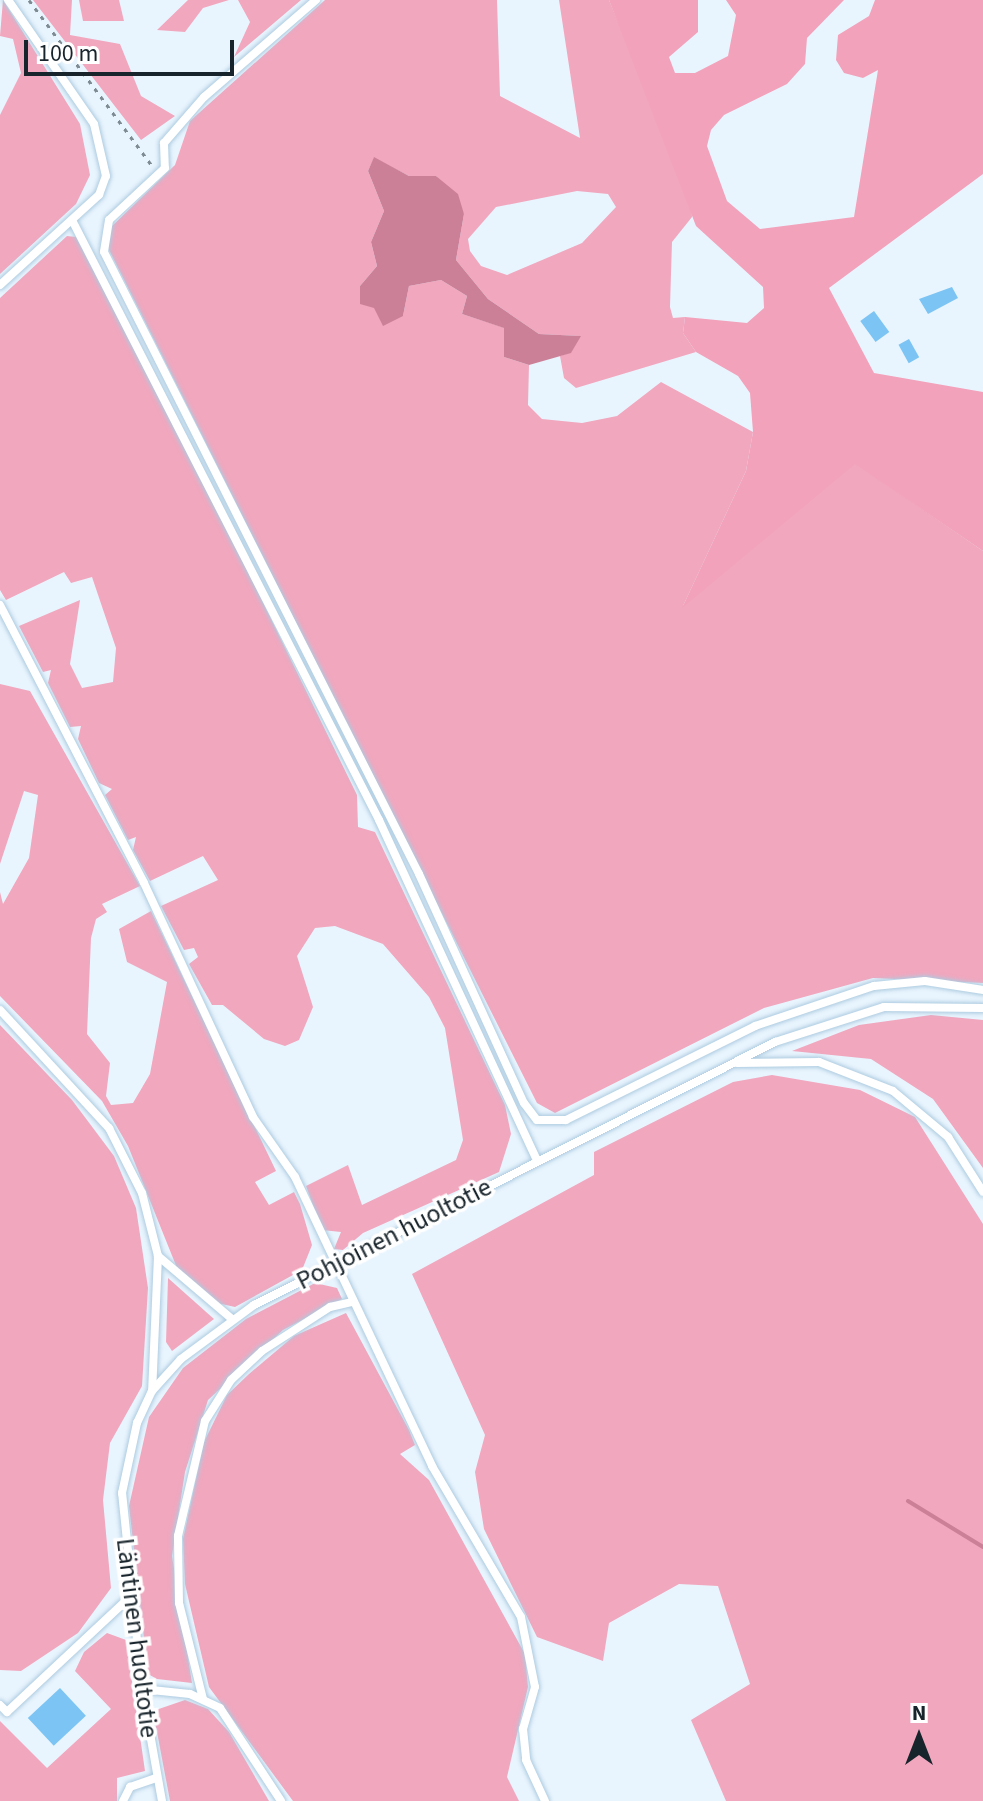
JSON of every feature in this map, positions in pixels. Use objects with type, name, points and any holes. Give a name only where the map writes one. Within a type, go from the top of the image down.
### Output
[{"type":"lane","points":[[0,285],[99,195],[104,152],[94,124],[8,0]]},
{"type":"lane","points":[[316,0],[204,97],[164,143],[159,174],[109,220],[104,252],[537,1120],[566,1120],[824,999],[925,981],[983,990]]},
{"type":"lane","points":[[72,220],[372,806],[537,1161]]},
{"type":"lane","points":[[0,605],[144,883],[253,1117],[295,1177],[332,1265],[432,1466],[521,1617],[535,1687],[523,1729],[526,1760],[545,1801]]},
{"type":"lane","name":"Pohjoinen huoltotie","points":[[124,1473],[152,1391],[232,1319],[332,1265],[733,1063],[863,1010],[915,1003],[983,1008]]},
{"type":"lane","points":[[0,1010],[109,1128],[142,1193],[158,1256],[152,1391]]},
{"type":"lane","name":"Pohjoinen huoltotie","points":[[733,1063],[819,1062],[859,1074],[948,1137],[983,1192]]},
{"type":"lane","points":[[158,1256],[232,1319]]},
{"type":"lane","points":[[203,1699],[179,1603],[178,1536],[205,1421],[231,1380],[262,1351],[330,1307],[351,1302]]},
{"type":"lane","name":"Läntinen huoltotie","points":[[124,1473],[130,1597],[142,1689],[162,1801]]},
{"type":"lane","points":[[0,1705],[7,1712],[130,1597]]},
{"type":"lane","points":[[142,1689],[203,1699],[230,1718],[281,1801]]},
{"type":"lane","points":[[123,1801],[130,1787],[156,1778]]},
{"type":"path","points":[[29,0],[159,174]]},
{"type":"shaded area","points":[[3,0],[80,124],[90,175],[76,204],[0,274],[0,115],[21,73],[13,39],[0,36]]},
{"type":"shaded area","points":[[33,0],[72,0],[70,35],[120,44],[141,96],[175,116],[141,140]]},
{"type":"shaded area","points":[[79,0],[119,0],[124,21],[83,21]]},
{"type":"shaded area","points":[[188,0],[229,0],[203,8],[185,32],[157,30]]},
{"type":"shaded area","points":[[238,0],[301,0],[234,57],[250,22]]},
{"type":"shaded area","points":[[325,0],[497,0],[500,96],[580,138],[559,0],[609,0],[691,199],[692,217],[672,242],[670,307],[673,318],[685,317],[683,333],[696,352],[576,388],[564,378],[560,356],[571,352],[580,336],[539,334],[488,299],[456,260],[464,214],[436,176],[409,176],[374,158],[368,171],[384,211],[371,242],[377,266],[360,286],[403,316],[409,286],[441,280],[467,296],[462,314],[505,328],[504,357],[529,365],[528,405],[542,419],[582,423],[617,416],[661,382],[753,432],[746,471],[683,606],[855,463],[983,551],[983,983],[873,978],[764,1008],[555,1113],[537,1103],[108,248],[110,228],[175,165],[190,121]],"holes":[[[577,191],[608,194],[616,207],[582,243],[507,275],[481,266],[470,251],[468,239],[496,207]]]},
{"type":"shaded area","points":[[609,0],[698,0],[698,32],[669,57],[675,73],[695,73],[728,56],[736,15],[726,0],[844,0],[807,38],[805,64],[787,84],[724,115],[711,130],[707,146],[727,201],[760,229],[854,217],[878,70],[863,78],[844,73],[836,60],[838,35],[869,16],[875,0],[983,0],[983,174],[829,288],[874,373],[983,392],[983,551],[855,464],[682,608],[746,471],[753,432],[750,393],[738,376],[696,352],[683,333],[685,317],[747,323],[764,308],[763,287],[696,226]]},
{"type":"shaded area","points":[[374,157],[409,176],[436,176],[458,194],[464,214],[456,260],[488,299],[539,334],[581,336],[571,353],[529,365],[504,357],[504,328],[462,314],[467,296],[441,280],[409,286],[403,316],[383,326],[374,308],[360,304],[360,286],[377,266],[371,242],[384,211],[368,171]]},
{"type":"shaded area","points":[[67,236],[76,237],[229,533],[357,795],[358,827],[375,832],[505,1105],[511,1134],[499,1172],[363,1233],[343,1250],[334,1249],[341,1232],[322,1230],[306,1186],[348,1165],[362,1205],[456,1160],[463,1140],[445,1028],[429,997],[383,944],[335,926],[315,928],[297,956],[313,1007],[299,1040],[285,1046],[264,1039],[223,1005],[212,1005],[189,964],[198,957],[194,948],[184,950],[161,906],[218,880],[203,856],[150,881],[133,850],[136,837],[128,840],[105,795],[112,789],[99,783],[78,739],[81,726],[70,727],[48,683],[51,670],[43,672],[19,626],[80,600],[70,664],[82,688],[113,682],[116,648],[92,577],[71,583],[64,572],[6,600],[0,590],[0,298]]},
{"type":"shaded area","points":[[0,684],[30,691],[140,886],[102,904],[107,912],[96,919],[91,938],[87,1034],[110,1063],[106,1096],[111,1105],[133,1103],[150,1074],[167,982],[127,962],[119,929],[151,911],[276,1171],[255,1182],[269,1205],[294,1192],[300,1204],[312,1245],[302,1270],[235,1307],[217,1303],[177,1268],[128,1146],[102,1101],[0,996],[0,892],[3,904],[29,858],[38,795],[24,791],[0,864]]},
{"type":"shaded area","points":[[931,1015],[983,1020],[983,1168],[933,1099],[871,1059],[792,1051],[859,1025]]},
{"type":"shaded area","points":[[0,1025],[72,1100],[114,1156],[136,1208],[148,1288],[142,1386],[110,1443],[103,1500],[111,1588],[78,1633],[21,1671],[0,1670]]},
{"type":"shaded area","points":[[772,1075],[860,1090],[915,1117],[983,1224],[983,1801],[726,1801],[691,1720],[750,1684],[718,1586],[679,1584],[609,1623],[603,1661],[537,1637],[484,1529],[475,1472],[485,1435],[412,1274],[594,1175],[594,1152],[733,1082]]},
{"type":"shaded area","points":[[168,1278],[214,1319],[172,1351],[166,1342]]},
{"type":"shaded area","points":[[315,1283],[337,1288],[342,1299],[283,1330],[208,1400],[185,1472],[172,1556],[192,1683],[157,1679],[148,1674],[129,1506],[149,1417],[183,1368],[246,1319]]},
{"type":"shaded area","points":[[346,1313],[415,1445],[400,1454],[429,1480],[525,1654],[528,1687],[507,1777],[519,1801],[293,1801],[209,1687],[185,1584],[183,1539],[204,1442],[227,1395],[249,1374],[294,1336]]},
{"type":"shaded area","points":[[107,1633],[126,1640],[145,1771],[117,1778],[117,1801],[0,1801],[0,1721],[47,1768],[111,1709],[75,1671],[84,1652]]},
{"type":"shaded area","points":[[185,1700],[208,1709],[229,1732],[269,1801],[170,1801],[153,1711]]},
{"type":"building","points":[[952,287],[958,298],[928,314],[919,299]]},
{"type":"building","points":[[874,311],[889,332],[876,342],[860,321]]},
{"type":"building","points":[[909,339],[919,357],[909,363],[899,345]]},
{"type":"building","points":[[60,1688],[86,1716],[54,1746],[28,1718]]},
{"type":"waterway","points":[[908,1501],[983,1547]]}]
